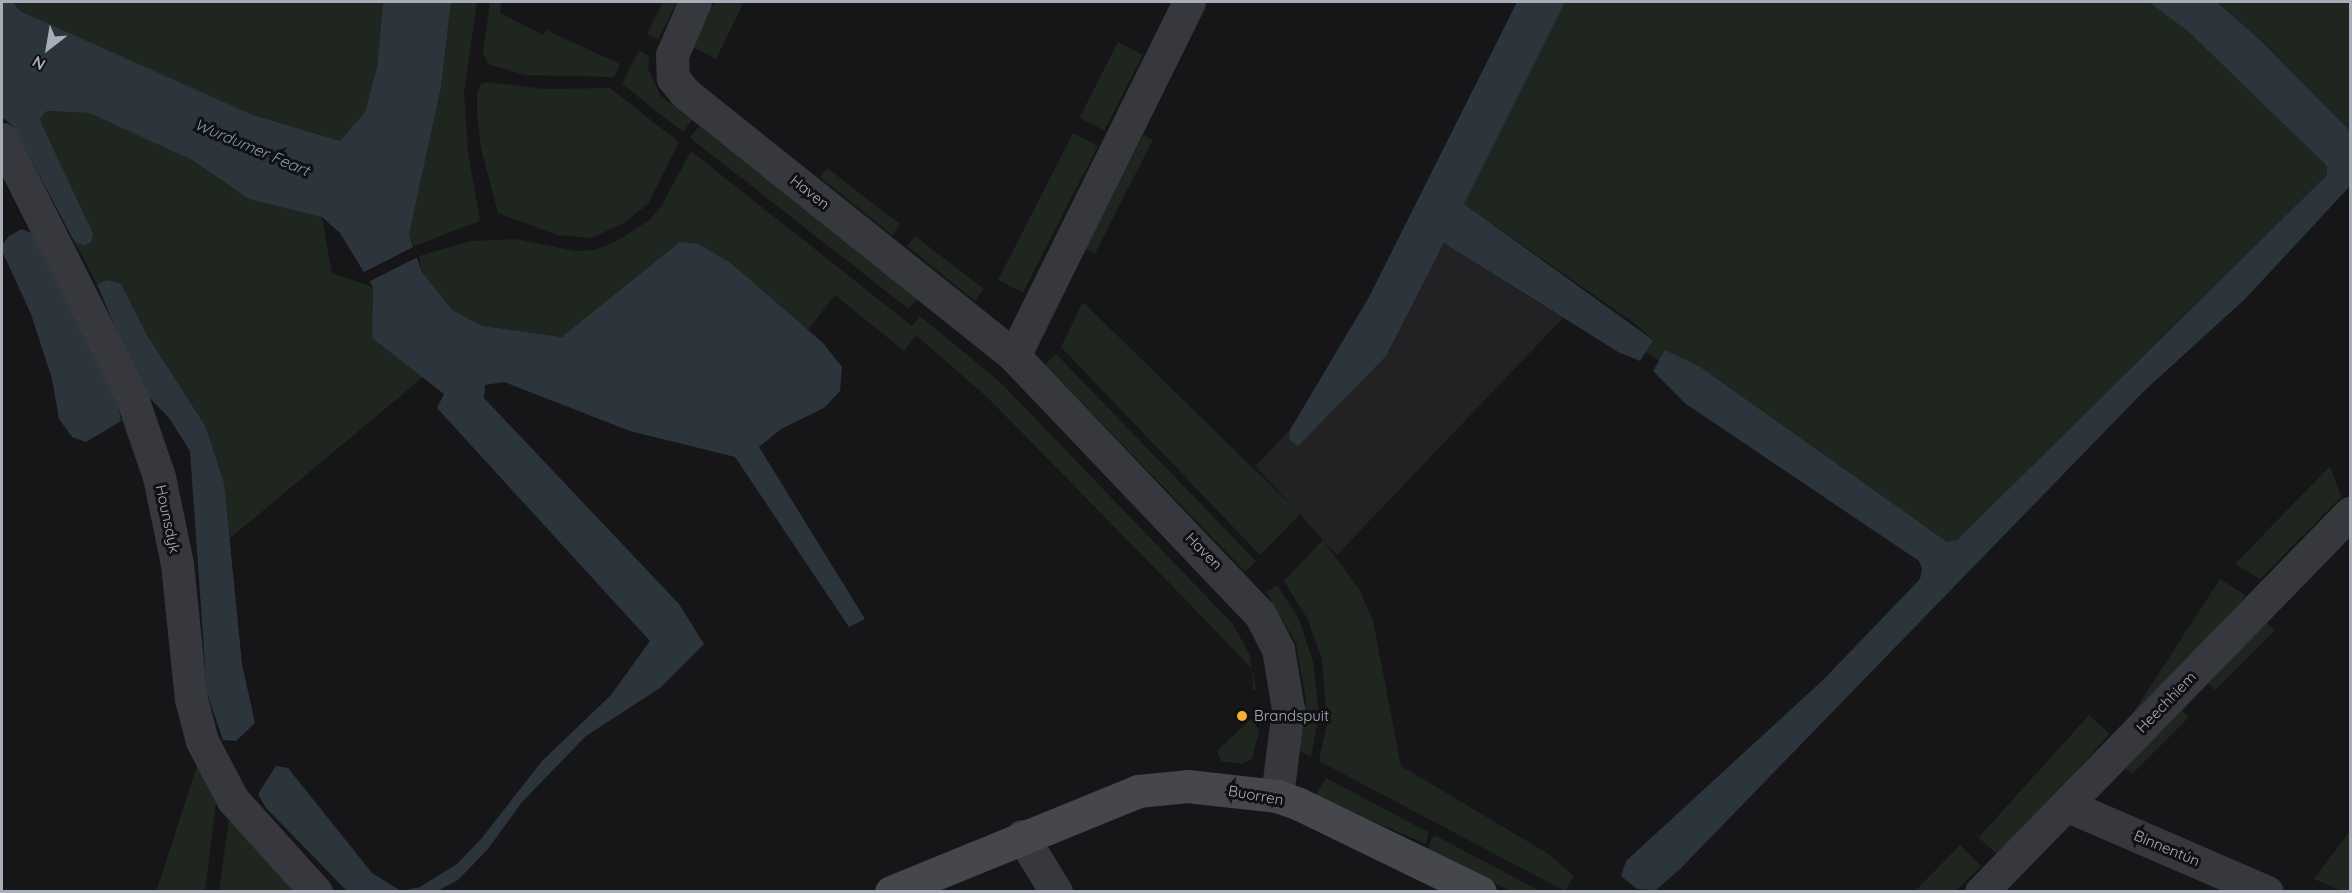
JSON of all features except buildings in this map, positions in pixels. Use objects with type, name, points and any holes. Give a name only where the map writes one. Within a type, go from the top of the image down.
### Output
[{"type":"street","name":"Haven","points":[[695,2],[672,55],[673,78],[684,93],[1014,356],[1260,614],[1278,649],[1288,709],[1276,796]]},
{"type":"street","points":[[1014,356],[1189,2]]},
{"type":"street","name":"Hounsdyk","points":[[2,139],[127,388],[153,457],[172,531],[191,699],[202,741],[233,800],[316,891]]},
{"type":"street","name":"Heechhiem","points":[[1981,891],[2350,513]]},
{"type":"street","name":"Buorren","points":[[891,891],[1022,836],[1138,791],[1187,786],[1276,796],[1347,826],[1480,891]]},
{"type":"street","name":"Binnentún","points":[[2066,805],[2267,891]]},
{"type":"street","points":[[1022,836],[1056,891]]},
{"type":"shaded area","points":[[12,2],[383,2],[377,67],[365,112],[340,141],[253,115],[20,11]]},
{"type":"shaded area","points":[[451,2],[477,2],[464,92],[468,152],[480,221],[414,246],[409,235],[441,87]]},
{"type":"shaded area","points":[[490,2],[501,2],[500,13],[543,35],[546,30],[620,64],[614,77],[525,75],[488,64],[483,52]]},
{"type":"shaded area","points":[[663,2],[677,2],[658,40],[647,34]]},
{"type":"shaded area","points":[[715,2],[744,2],[716,59],[693,47]]},
{"type":"shaded area","points":[[1565,2],[2149,2],[2190,33],[2327,166],[2327,175],[1957,540],[1947,542],[1666,350],[1659,361],[1646,352],[1653,339],[1634,323],[1464,204]]},
{"type":"shaded area","points":[[2217,2],[2350,2],[2350,131],[2260,40]]},
{"type":"shaded area","points":[[1118,42],[1143,55],[1104,130],[1079,118]]},
{"type":"shaded area","points":[[639,50],[649,56],[648,69],[660,95],[692,120],[683,132],[622,84]]},
{"type":"shaded area","points":[[487,82],[545,89],[610,88],[679,142],[648,204],[624,223],[591,238],[557,235],[498,213],[481,149],[477,113],[477,93],[480,85]]},
{"type":"shaded area","points":[[47,111],[89,113],[192,160],[249,199],[322,217],[332,273],[373,287],[372,338],[423,377],[228,540],[224,483],[206,427],[147,335],[121,284],[109,280],[97,284],[74,241],[83,246],[40,118]]},
{"type":"shaded area","points":[[699,126],[918,297],[909,309],[690,138]]},
{"type":"shaded area","points":[[1073,133],[1098,146],[1023,293],[998,280]]},
{"type":"shaded area","points":[[1143,135],[1153,140],[1095,253],[1085,248]]},
{"type":"shaded area","points":[[691,151],[912,326],[920,316],[1001,383],[1232,623],[1249,653],[1256,689],[1253,690],[1252,669],[1184,598],[987,397],[916,335],[904,351],[835,295],[808,330],[732,264],[699,244],[562,337],[483,326],[452,310],[422,272],[419,256],[471,241],[515,239],[575,251],[594,250],[615,242],[648,221],[660,208]]},
{"type":"shaded area","points":[[827,168],[900,224],[892,235],[820,177]]},
{"type":"shaded area","points":[[915,236],[984,289],[975,301],[907,246]]},
{"type":"shaded area","points":[[1444,243],[1563,318],[1337,555],[1255,466],[1290,430],[1290,439],[1386,356]]},
{"type":"shaded area","points":[[1083,302],[1300,514],[1260,555],[1061,347]]},
{"type":"shaded area","points":[[1056,354],[1256,561],[1245,572],[1045,364]]},
{"type":"shaded area","points":[[2330,466],[2341,497],[2260,579],[2235,564]]},
{"type":"shaded area","points":[[1323,540],[1359,589],[1373,621],[1401,766],[1547,853],[1574,876],[1565,891],[1319,761],[1327,724],[1322,659],[1307,618],[1284,581]]},
{"type":"shaded area","points":[[2220,579],[2245,595],[2153,737],[2128,721]]},
{"type":"shaded area","points":[[1277,585],[1299,619],[1313,662],[1319,713],[1311,757],[1300,751],[1306,700],[1296,643],[1266,592]]},
{"type":"shaded area","points":[[2267,623],[2275,631],[2215,690],[2208,682]]},
{"type":"shaded area","points":[[2182,710],[2189,717],[2132,774],[2125,767]]},
{"type":"shaded area","points":[[1257,713],[1260,727],[1252,759],[1242,764],[1221,761],[1217,751]]},
{"type":"shaded area","points":[[2089,715],[2110,734],[1999,856],[1979,838]]},
{"type":"shaded area","points":[[199,760],[216,803],[205,891],[156,892]]},
{"type":"shaded area","points":[[1326,778],[1428,832],[1426,844],[1315,796]]},
{"type":"shaded area","points":[[229,818],[301,892],[219,892]]},
{"type":"shaded area","points":[[2350,831],[2350,891],[2342,891],[2314,879]]},
{"type":"shaded area","points":[[1436,836],[1540,891],[1510,891],[1428,849],[1432,837]]},
{"type":"shaded area","points":[[1960,845],[1981,866],[1956,891],[1915,891]]},
{"type":"water","name":"Wurdumer Feart","points":[[2,2],[12,2],[20,11],[253,115],[340,141],[365,112],[377,67],[383,2],[451,2],[441,87],[409,235],[422,272],[452,310],[483,326],[562,337],[680,242],[699,244],[732,264],[823,343],[842,367],[840,391],[824,408],[781,429],[759,447],[865,619],[849,627],[735,457],[630,431],[504,382],[485,385],[484,398],[679,604],[704,644],[660,688],[586,736],[522,802],[488,849],[458,880],[437,891],[401,891],[420,887],[457,864],[481,839],[542,761],[611,695],[650,641],[437,408],[444,394],[372,338],[373,287],[340,233],[322,217],[249,199],[192,160],[89,113],[47,111],[40,118],[43,127],[93,234],[91,242],[83,246],[74,241],[14,127],[2,117]]},
{"type":"water","points":[[1517,2],[1565,2],[1464,204],[1653,340],[1640,361],[1618,352],[1444,243],[1386,356],[1298,446],[1289,439],[1290,430],[1369,297]]},
{"type":"water","points":[[2149,2],[2217,2],[2260,40],[2350,131],[2350,186],[2245,299],[2144,391],[1680,869],[1656,890],[1637,889],[1621,876],[1626,861],[1823,680],[1920,579],[1922,569],[1919,561],[1686,404],[1653,371],[1665,350],[1700,367],[1947,542],[1957,540],[2327,175],[2327,166],[2190,33]]},
{"type":"water","points":[[22,229],[31,233],[50,260],[116,393],[121,421],[86,442],[72,437],[59,419],[52,379],[31,314],[3,253],[2,245],[9,236]]},
{"type":"water","points":[[109,280],[121,284],[147,335],[206,427],[224,483],[242,664],[255,723],[236,741],[223,740],[207,693],[190,451],[169,418],[148,396],[118,334],[97,284]]},
{"type":"water","points":[[276,766],[288,768],[372,873],[401,891],[347,891],[266,808],[258,794]]},
{"type":"pier","points":[[417,245],[422,255],[364,284],[359,275]]},
{"type":"place","name":"Brandspuit","points":[[1242,716]]}]
